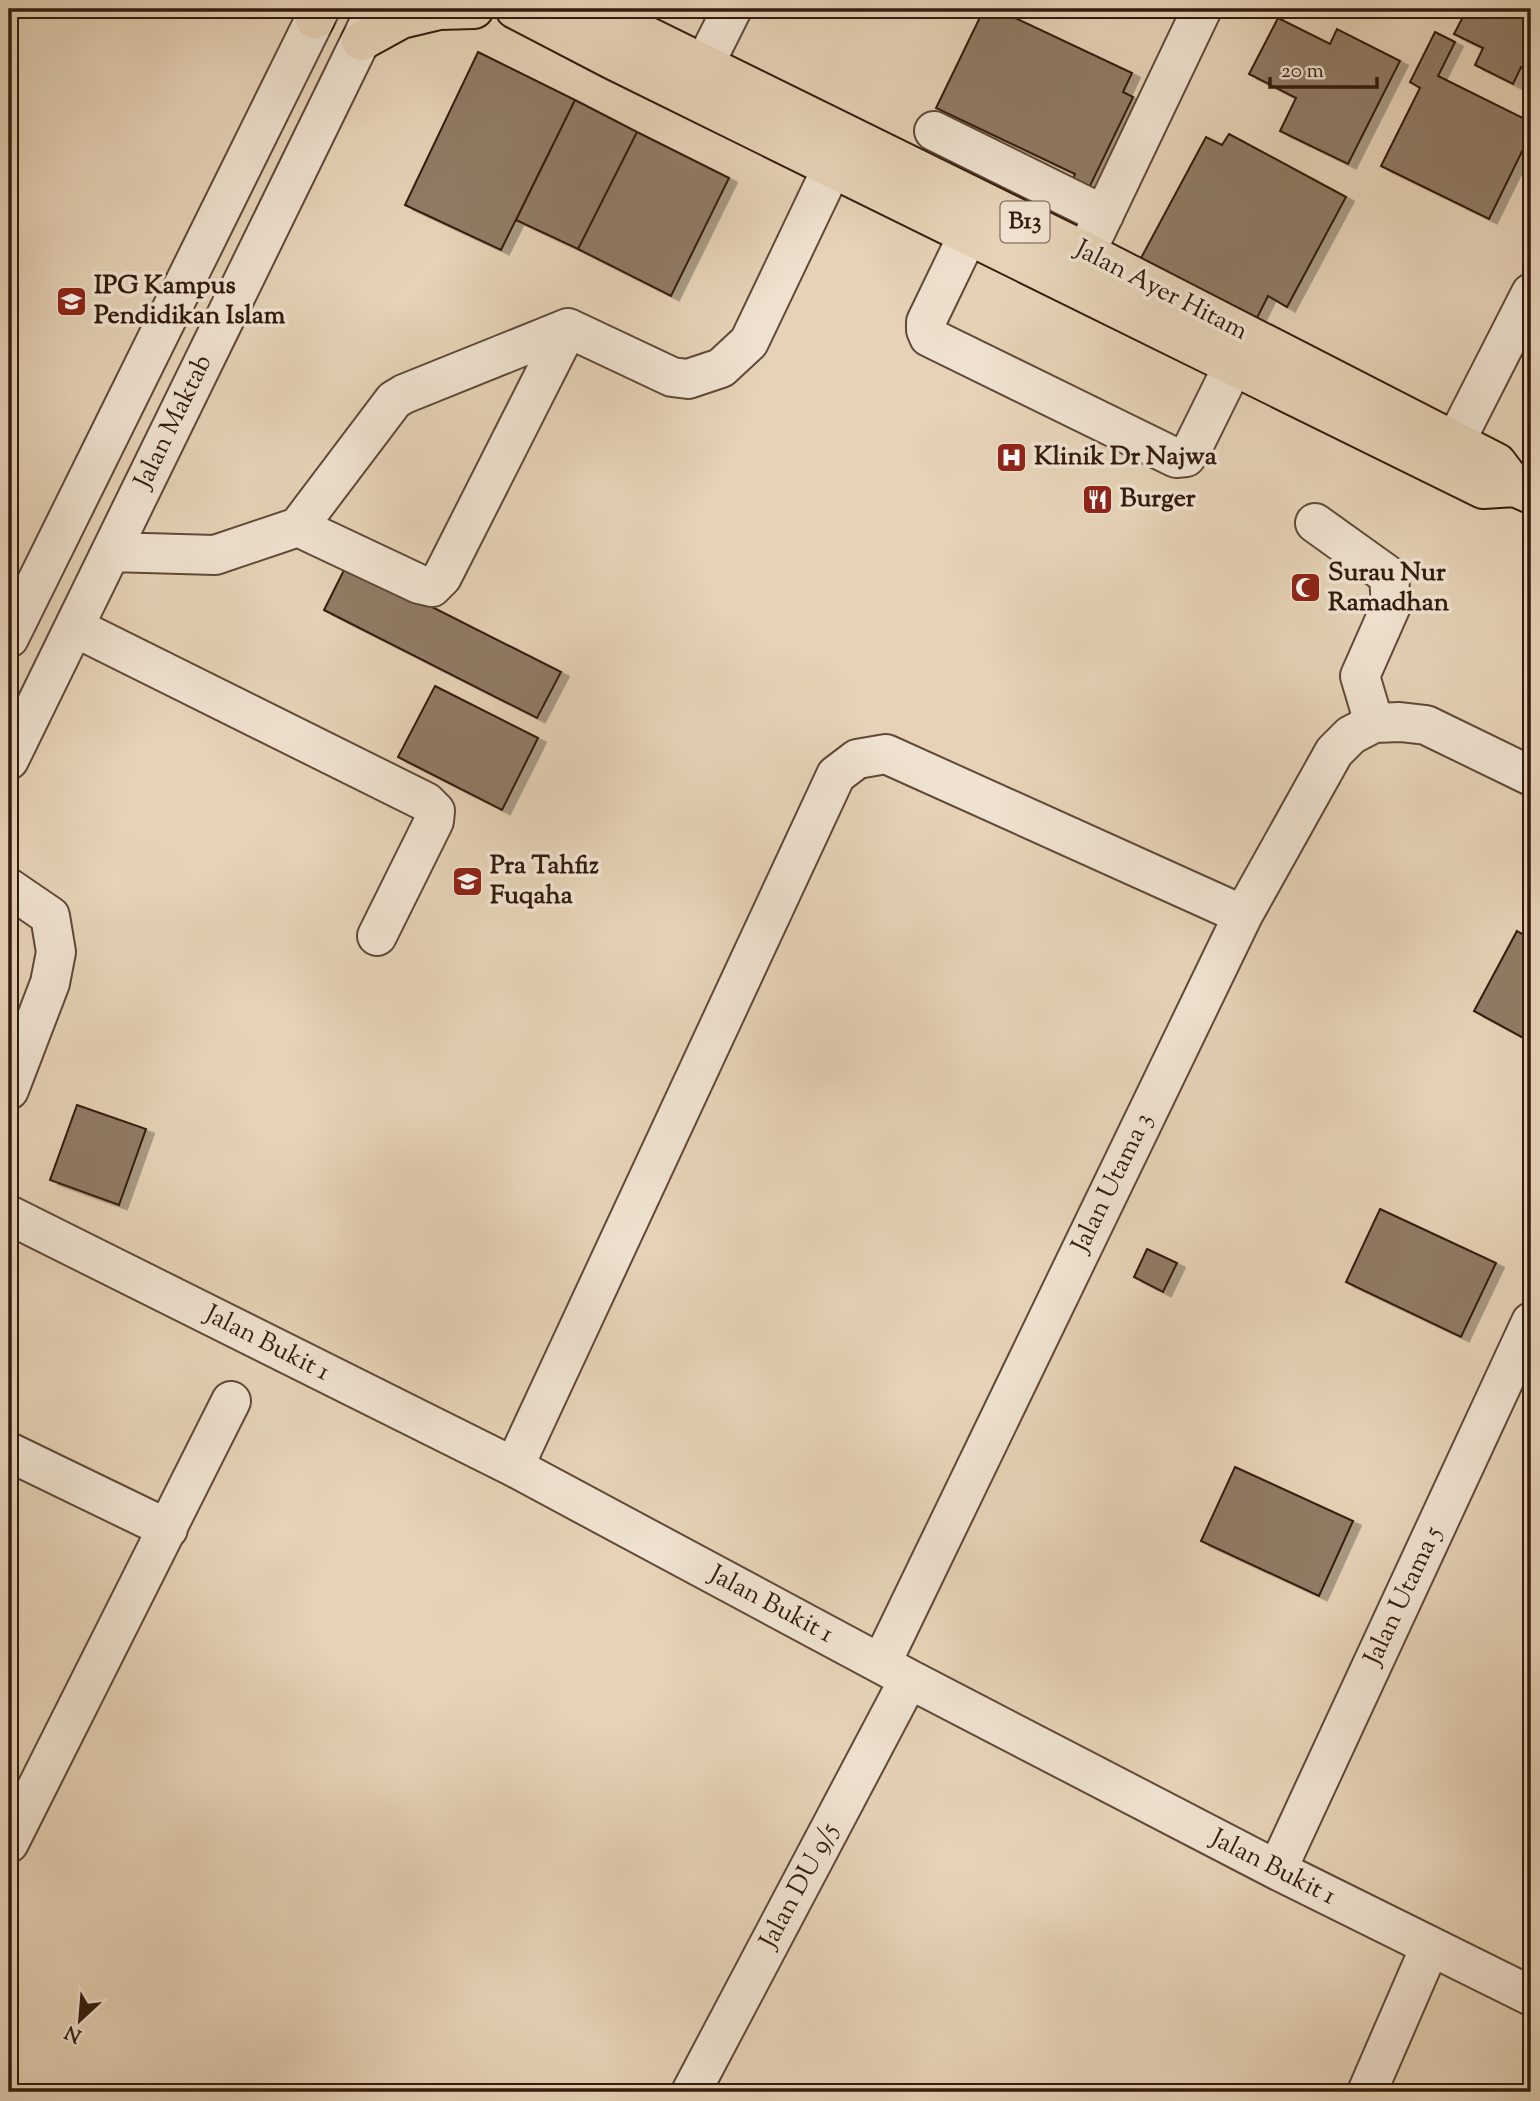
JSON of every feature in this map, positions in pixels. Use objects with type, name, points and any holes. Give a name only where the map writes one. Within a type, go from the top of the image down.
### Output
[{"type":"main road","points":[[368,25],[439,10],[474,9]]},
{"type":"main road","points":[[515,9],[613,60],[1483,489],[1523,491]]},
{"type":"main road","name":"Jalan Ayer Hitam","points":[[592,9],[1086,252],[1497,463],[1523,491]]},
{"type":"street","points":[[705,63],[732,9]]},
{"type":"street","points":[[1086,252],[1202,9]]},
{"type":"street","name":"Jalan Maktab","points":[[9,638],[317,12]]},
{"type":"street","name":"Jalan Maktab","points":[[9,760],[368,25]]},
{"type":"street","points":[[934,131],[1104,215]]},
{"type":"street","points":[[111,552],[215,555],[298,527],[394,400],[568,328],[672,377],[688,379],[721,368],[749,342],[832,168]]},
{"type":"street","points":[[968,235],[926,322],[929,337],[1176,458],[1186,457],[1192,449],[1233,366]]},
{"type":"street","points":[[1455,442],[1531,293]]},
{"type":"street","points":[[298,527],[419,584],[432,587],[442,577],[568,328]]},
{"type":"street","points":[[1315,523],[1389,576],[1391,606],[1360,676],[1374,723],[1426,725],[1531,776]]},
{"type":"street","points":[[74,627],[426,802],[435,811],[434,821],[377,936]]},
{"type":"street","name":"Jalan Utama 3","points":[[895,1672],[1243,915],[1334,752],[1351,735],[1374,723]]},
{"type":"street","points":[[514,1467],[836,775],[857,759],[886,754],[1243,915]]},
{"type":"street","points":[[9,888],[51,916],[56,952],[50,983],[9,1090]]},
{"type":"street","name":"Jalan Bukit 1","points":[[9,1215],[514,1467],[895,1672],[1277,1870],[1531,1996]]},
{"type":"street","name":"Jalan Utama 5","points":[[1277,1870],[1531,1322]]},
{"type":"street","points":[[9,1843],[231,1401]]},
{"type":"street","points":[[9,1452],[168,1529]]},
{"type":"street","name":"Jalan DU 9/5","points":[[691,2092],[895,1672]]},
{"type":"street","points":[[1367,2092],[1430,1947]]},
{"type":"building","points":[[984,9],[996,9],[1132,73],[1123,92],[1133,97],[1087,192],[1070,185],[1075,174],[936,108]]},
{"type":"building","points":[[1467,9],[1531,9],[1531,72],[1521,67],[1513,84],[1475,65],[1483,48],[1454,34]]},
{"type":"building","points":[[1278,18],[1330,44],[1337,29],[1400,61],[1348,164],[1280,131],[1296,98],[1249,74]]},
{"type":"building","points":[[1435,32],[1455,42],[1438,76],[1531,122],[1531,133],[1489,219],[1381,166],[1420,88],[1410,82]]},
{"type":"building","points":[[478,52],[575,100],[501,250],[405,205]]},
{"type":"building","points":[[575,100],[637,132],[578,249],[516,220]]},
{"type":"building","points":[[637,132],[729,178],[671,296],[578,249]]},
{"type":"building","points":[[1229,134],[1346,197],[1287,307],[1268,296],[1256,320],[1141,258],[1206,137],[1222,145]]},
{"type":"building","points":[[347,564],[561,672],[537,718],[324,610]]},
{"type":"building","points":[[435,686],[538,738],[502,810],[398,757]]},
{"type":"building","points":[[1517,931],[1531,939],[1531,1042],[1474,1011]]},
{"type":"building","points":[[77,1105],[146,1129],[119,1205],[50,1180]]},
{"type":"building","points":[[1380,1209],[1496,1263],[1461,1337],[1346,1282]]},
{"type":"building","points":[[1147,1249],[1177,1263],[1163,1292],[1134,1277]]},
{"type":"building","points":[[1235,1467],[1353,1521],[1319,1596],[1201,1541]]},
{"type":"place","name":"IPG Kampus Pendidikan Islam","points":[[71,301]]},
{"type":"place","name":"Klinik Dr Najwa","points":[[1011,457]]},
{"type":"place","name":"Burger","points":[[1097,499]]},
{"type":"place","name":"Surau Nur Ramadhan","points":[[1305,588]]},
{"type":"place","name":"Pra Tahfiz Fuqaha","points":[[467,881]]}]
